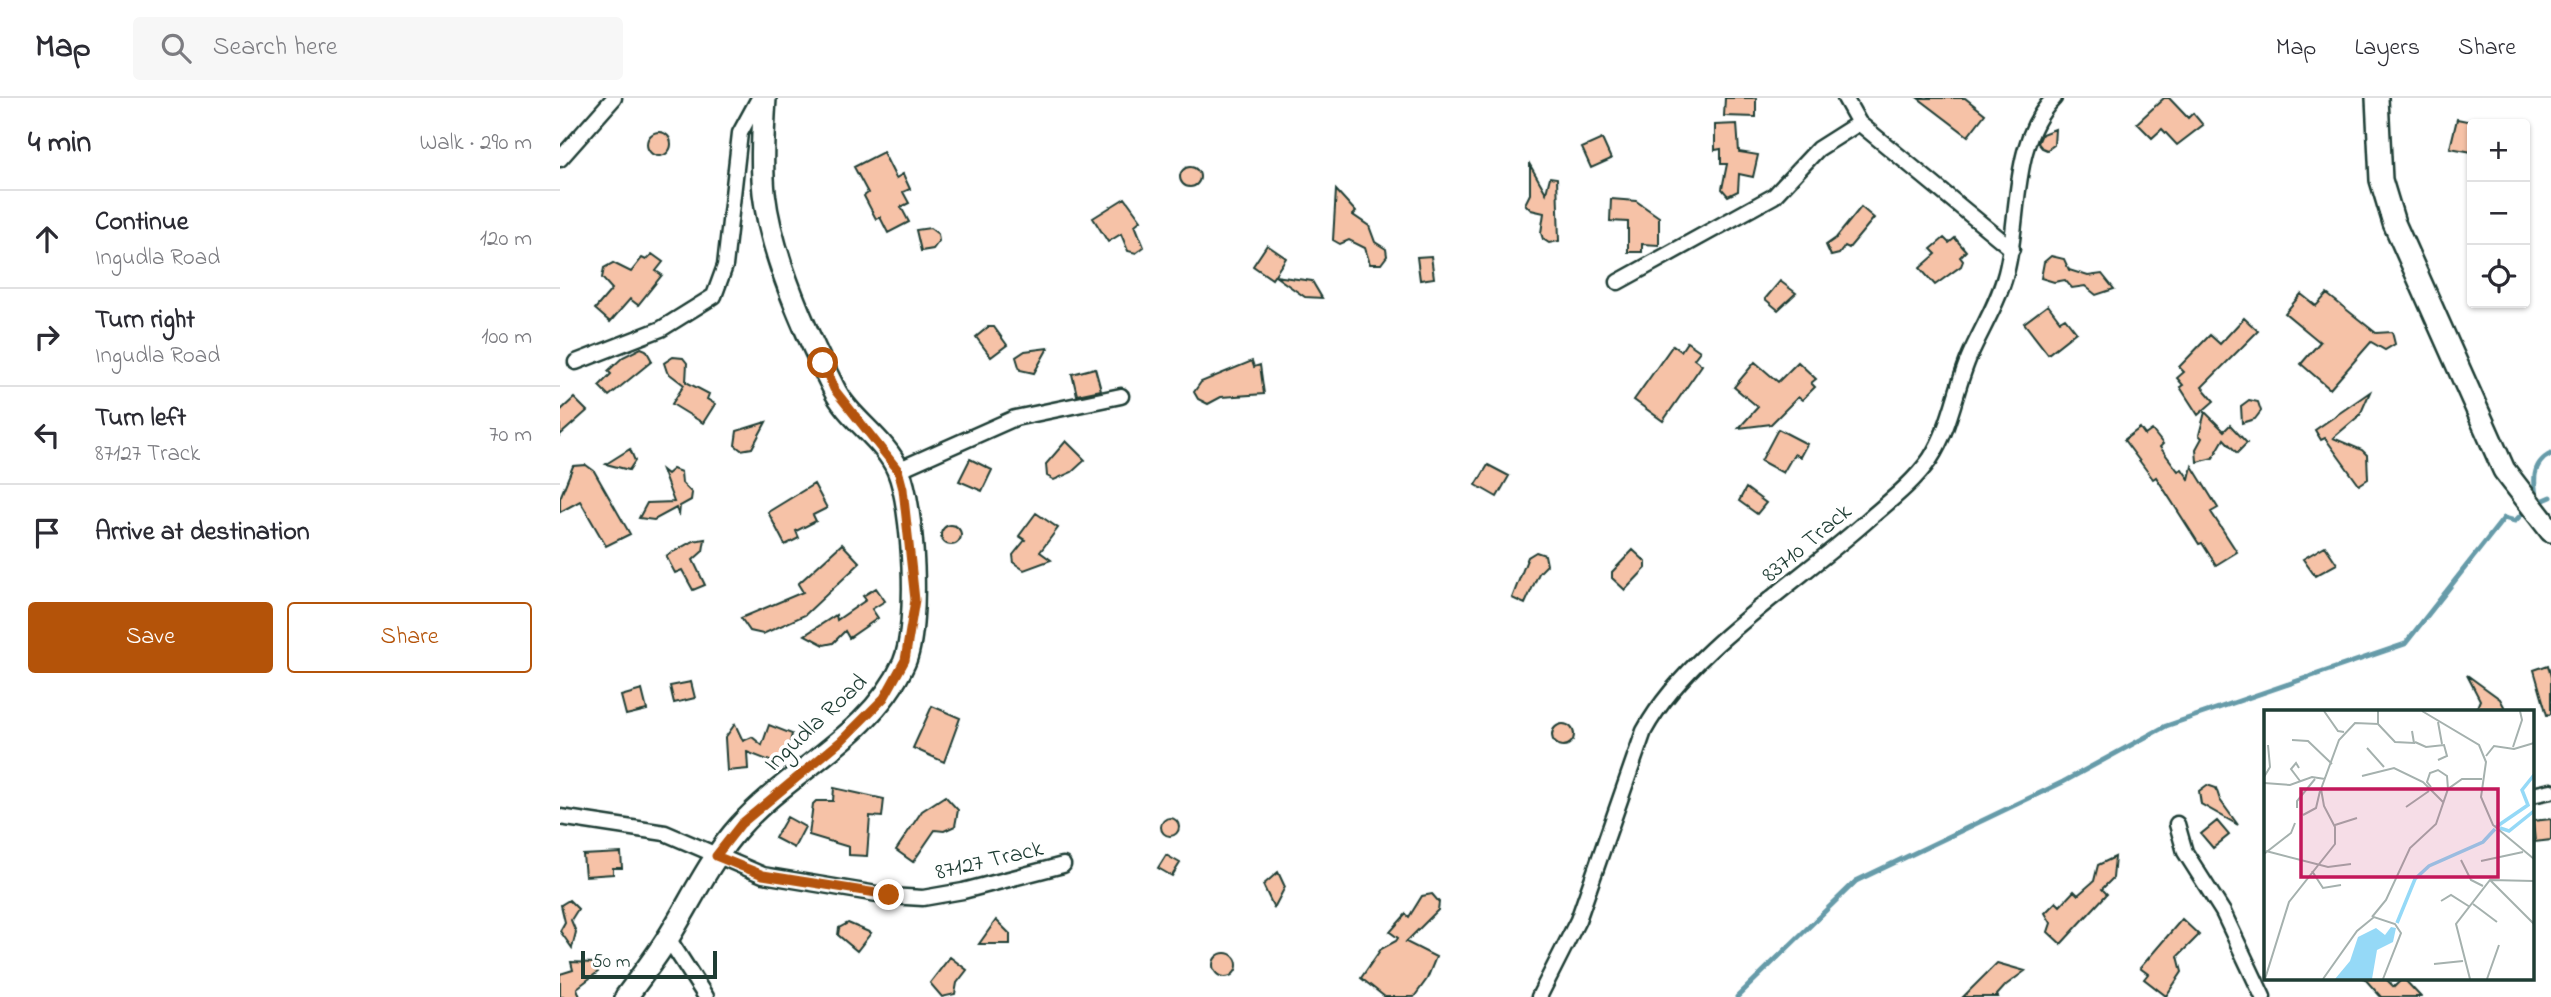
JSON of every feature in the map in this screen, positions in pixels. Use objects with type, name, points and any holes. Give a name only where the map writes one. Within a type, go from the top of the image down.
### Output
[{"type":"street","points":[[560,159],[614,98]]},
{"type":"street","points":[[576,362],[661,329],[714,296],[725,266],[740,134],[759,98]]},
{"type":"street","name":"Ingudla Road","points":[[625,997],[668,938],[716,856],[741,824],[841,741],[876,707],[905,660],[915,600],[908,523],[898,470],[834,389],[787,277],[771,228],[764,195],[765,98]]},
{"type":"street","points":[[1845,98],[1859,123],[2012,249]]},
{"type":"street","points":[[2377,98],[2381,180],[2394,223],[2504,470],[2551,531]]},
{"type":"street","name":"83710 Track","points":[[1539,997],[1578,920],[1644,731],[1659,704],[1710,652],[1898,493],[1929,459],[1943,435],[1969,357],[1995,304],[2012,249],[2024,149],[2049,100]]},
{"type":"street","points":[[1618,282],[1774,196],[1818,149],[1859,123]]},
{"type":"street","points":[[898,470],[1015,418],[1121,396]]},
{"type":"street","points":[[2534,795],[2551,791]]},
{"type":"street","name":"87127 Track","points":[[560,817],[665,833],[763,875],[822,887],[923,898],[963,891],[1063,865]]},
{"type":"street","points":[[2177,824],[2185,852],[2223,912],[2263,997]]},
{"type":"street","points":[[668,938],[706,997]]},
{"type":"building","points":[[1725,98],[1756,98],[1756,117],[1724,116]]},
{"type":"building","points":[[1918,98],[1965,98],[1985,114],[1968,136]]},
{"type":"building","points":[[2164,98],[2169,98],[2188,118],[2193,113],[2203,125],[2177,145],[2162,129],[2152,138],[2137,123]]},
{"type":"building","points":[[2457,119],[2467,121],[2467,151],[2450,148]]},
{"type":"building","points":[[1737,124],[1739,152],[1758,155],[1753,177],[1739,174],[1738,191],[1728,196],[1722,189],[1727,164],[1721,164],[1721,149],[1715,150],[1715,125]]},
{"type":"building","points":[[2055,129],[2054,145],[2047,150],[2042,148],[2038,143],[2042,134]]},
{"type":"building","points":[[659,132],[670,139],[671,144],[664,155],[659,156],[648,149],[647,144],[654,133]]},
{"type":"building","points":[[1602,139],[1611,159],[1591,168],[1582,148]]},
{"type":"building","points":[[883,152],[896,178],[903,174],[910,189],[903,192],[909,203],[901,207],[909,222],[888,233],[880,217],[876,219],[864,196],[868,193],[854,167]]},
{"type":"building","points":[[1530,165],[1546,193],[1550,177],[1557,178],[1559,241],[1549,243],[1543,239],[1541,233],[1544,213],[1531,210],[1525,204],[1530,194]]},
{"type":"building","points":[[1190,167],[1197,170],[1200,177],[1197,184],[1190,187],[1183,184],[1180,177],[1183,170]]},
{"type":"building","points":[[1336,190],[1356,212],[1353,215],[1369,226],[1375,242],[1386,249],[1387,256],[1381,264],[1370,264],[1365,248],[1349,240],[1340,244],[1333,240]]},
{"type":"building","points":[[1125,198],[1141,220],[1135,225],[1144,247],[1136,253],[1128,251],[1121,234],[1108,242],[1093,218]]},
{"type":"building","points":[[1611,199],[1636,201],[1659,217],[1659,245],[1642,244],[1642,252],[1628,252],[1628,222],[1610,221]]},
{"type":"building","points":[[1861,207],[1874,218],[1849,248],[1845,246],[1839,254],[1831,256],[1826,245],[1836,238]]},
{"type":"building","points":[[930,228],[938,234],[939,241],[933,249],[921,251],[916,230]]},
{"type":"building","points":[[1944,238],[1949,243],[1955,238],[1966,251],[1960,257],[1963,261],[1961,266],[1935,285],[1920,268],[1936,254],[1931,249]]},
{"type":"building","points":[[1267,245],[1286,258],[1272,279],[1253,266]]},
{"type":"building","points":[[652,254],[663,262],[656,271],[662,275],[638,305],[630,299],[610,322],[595,309],[612,289],[602,278],[604,268],[613,263],[631,272],[642,258],[646,260]]},
{"type":"building","points":[[1431,256],[1434,278],[1420,280],[1417,257]]},
{"type":"building","points":[[2051,256],[2064,259],[2069,270],[2088,276],[2102,274],[2114,289],[2096,295],[2085,286],[2072,288],[2065,280],[2054,282],[2041,278],[2044,262]]},
{"type":"building","points":[[1275,276],[1312,281],[1322,298],[1305,297]]},
{"type":"building","points":[[1780,281],[1796,293],[1778,310],[1765,299]]},
{"type":"building","points":[[2301,294],[2316,306],[2327,294],[2376,333],[2392,332],[2395,344],[2385,350],[2371,342],[2330,389],[2301,364],[2320,342],[2285,313]]},
{"type":"building","points":[[2048,305],[2060,321],[2065,318],[2076,332],[2048,354],[2024,323]]},
{"type":"building","points":[[2244,318],[2258,331],[2202,387],[2214,401],[2198,415],[2180,387],[2183,385],[2177,378],[2184,372],[2179,367],[2210,335],[2220,344]]},
{"type":"building","points":[[988,327],[994,327],[1007,345],[991,357],[976,337]]},
{"type":"building","points":[[1687,342],[1700,351],[1694,359],[1702,365],[1663,421],[1634,400],[1673,345],[1681,351]]},
{"type":"building","points":[[641,348],[646,350],[652,361],[609,396],[599,386],[611,374],[608,371],[623,357]]},
{"type":"building","points":[[1048,348],[1034,373],[1020,370],[1016,357],[1025,351]]},
{"type":"building","points":[[673,357],[683,358],[687,363],[686,382],[709,394],[707,399],[715,404],[703,423],[672,404],[684,385],[667,372],[664,363]]},
{"type":"building","points":[[1252,361],[1254,367],[1260,365],[1264,394],[1221,397],[1208,404],[1198,399],[1194,392],[1201,382]]},
{"type":"building","points":[[1755,362],[1778,382],[1798,362],[1816,379],[1811,383],[1815,387],[1802,400],[1798,397],[1771,424],[1739,428],[1758,407],[1734,387]]},
{"type":"building","points":[[1095,368],[1101,390],[1077,395],[1072,374]]},
{"type":"building","points":[[2370,392],[2360,415],[2333,438],[2362,450],[2367,455],[2368,479],[2359,485],[2325,438],[2321,440],[2315,430]]},
{"type":"building","points":[[574,398],[587,411],[560,435],[560,411]]},
{"type":"building","points":[[2249,400],[2258,402],[2261,411],[2255,419],[2242,423],[2241,406]]},
{"type":"building","points":[[2205,412],[2224,431],[2230,425],[2247,443],[2237,453],[2224,439],[2213,458],[2197,462],[2196,449],[2202,438],[2199,435]]},
{"type":"building","points":[[766,422],[752,448],[741,450],[735,445],[737,431]]},
{"type":"building","points":[[2140,428],[2145,435],[2152,430],[2163,444],[2160,447],[2178,471],[2182,469],[2189,479],[2192,466],[2218,508],[2211,512],[2237,552],[2216,565],[2202,543],[2199,544],[2156,477],[2153,479],[2124,440]]},
{"type":"building","points":[[1778,429],[1807,444],[1800,457],[1794,454],[1783,473],[1761,461]]},
{"type":"building","points":[[1066,441],[1085,460],[1072,472],[1054,480],[1047,476],[1046,464]]},
{"type":"building","points":[[630,449],[635,461],[629,470],[606,464]]},
{"type":"building","points":[[970,459],[992,470],[982,491],[959,481]]},
{"type":"building","points":[[586,465],[594,471],[630,534],[606,546],[580,501],[560,512],[560,498],[573,466]]},
{"type":"building","points":[[1488,465],[1509,476],[1497,497],[1476,485]]},
{"type":"building","points":[[673,469],[681,472],[682,483],[692,493],[691,500],[680,506],[679,516],[676,508],[654,520],[639,518],[647,503],[674,502],[662,470],[667,474]]},
{"type":"building","points":[[814,484],[827,508],[813,515],[816,521],[796,531],[799,538],[785,545],[768,512]]},
{"type":"building","points":[[1746,488],[1766,503],[1757,514],[1739,501]]},
{"type":"building","points":[[1036,513],[1058,528],[1040,552],[1051,560],[1024,570],[1014,563],[1013,555],[1025,540],[1019,536]]},
{"type":"building","points":[[951,525],[958,528],[961,535],[958,542],[951,545],[944,542],[941,535],[944,528]]},
{"type":"building","points":[[705,539],[703,551],[693,560],[705,585],[693,590],[682,570],[675,573],[666,556],[693,541]]},
{"type":"building","points":[[842,544],[860,563],[805,615],[763,634],[750,631],[741,618],[803,592],[798,584]]},
{"type":"building","points":[[2325,546],[2337,564],[2315,576],[2303,559]]},
{"type":"building","points":[[1633,550],[1646,562],[1646,568],[1625,590],[1612,578],[1612,572]]},
{"type":"building","points":[[1536,552],[1545,555],[1547,565],[1539,573],[1525,604],[1512,598],[1528,557]]},
{"type":"building","points":[[876,588],[885,601],[872,609],[878,618],[849,638],[845,631],[833,643],[824,645],[805,635],[836,615],[837,620],[866,600],[863,596]]},
{"type":"building","points":[[2548,665],[2551,677],[2551,714],[2547,715],[2534,670]]},
{"type":"building","points":[[2467,675],[2500,699],[2506,710],[2476,710],[2480,700]]},
{"type":"building","points":[[691,682],[695,698],[674,703],[670,686]]},
{"type":"building","points":[[642,690],[647,710],[626,715],[621,696]]},
{"type":"building","points":[[932,706],[960,718],[944,762],[913,748]]},
{"type":"building","points":[[735,724],[743,741],[752,737],[762,745],[769,725],[792,734],[786,760],[781,758],[780,761],[783,766],[747,752],[748,769],[727,771],[725,738]]},
{"type":"building","points":[[1559,724],[1567,724],[1574,731],[1574,739],[1567,746],[1559,746],[1552,739],[1552,731]]},
{"type":"building","points":[[2207,785],[2216,788],[2220,800],[2238,825],[2201,804],[2199,791]]},
{"type":"building","points":[[834,788],[884,799],[882,817],[870,816],[867,856],[849,855],[849,847],[809,835],[813,804],[816,801],[833,801]]},
{"type":"building","points":[[945,796],[958,810],[955,826],[944,831],[935,830],[913,862],[896,850],[922,811]]},
{"type":"building","points":[[787,817],[805,827],[794,848],[775,838]]},
{"type":"building","points":[[1166,818],[1174,818],[1179,827],[1177,834],[1166,836],[1161,831],[1161,823]]},
{"type":"building","points":[[2551,819],[2551,840],[2535,842],[2534,821]]},
{"type":"building","points":[[2217,821],[2229,835],[2213,848],[2201,834]]},
{"type":"building","points":[[621,853],[622,868],[613,868],[613,874],[585,876],[583,855]]},
{"type":"building","points":[[1166,855],[1180,863],[1172,876],[1158,868]]},
{"type":"building","points":[[2115,857],[2113,878],[2102,889],[2107,894],[2061,944],[2048,932],[2051,923],[2045,913],[2056,902],[2060,906],[2074,891],[2078,895],[2094,881],[2098,865]]},
{"type":"building","points":[[1278,872],[1285,887],[1274,908],[1263,885]]},
{"type":"building","points":[[1432,894],[1439,902],[1438,910],[1406,942],[1436,957],[1427,979],[1414,997],[1385,997],[1361,978],[1381,949],[1398,938],[1390,932],[1406,914],[1409,917],[1422,896]]},
{"type":"building","points":[[569,900],[578,909],[571,920],[576,932],[572,948],[560,931],[565,922],[561,905]]},
{"type":"building","points":[[2182,919],[2199,935],[2178,956],[2182,972],[2166,996],[2144,979],[2148,974],[2140,968]]},
{"type":"building","points":[[996,920],[1010,934],[1010,944],[979,944]]},
{"type":"building","points":[[848,923],[871,933],[857,951],[838,935],[839,928]]},
{"type":"building","points":[[1225,953],[1234,956],[1237,965],[1234,974],[1225,977],[1216,974],[1213,965],[1216,956]]},
{"type":"building","points":[[950,957],[967,970],[957,983],[955,994],[942,997],[930,983]]},
{"type":"building","points":[[571,962],[594,963],[598,972],[577,988],[580,997],[560,997],[560,974],[573,970]]},
{"type":"building","points":[[1997,963],[2025,971],[2006,985],[1998,997],[1963,997]]},
{"type":"building","points":[[2365,979],[2386,979],[2394,987],[2404,979],[2421,997],[2381,997]]},
{"type":"waterway","points":[[2551,454],[2540,463],[2535,475],[2537,503],[2551,497]]},
{"type":"waterway","points":[[1737,997],[1856,881],[2063,782],[2166,726],[2405,644],[2504,518],[2515,521],[2524,512]]},
{"type":"route","points":[[823,363],[834,389],[846,407],[898,470],[903,489],[915,600],[905,660],[884,698],[841,741],[741,824],[716,856],[763,875],[834,889],[889,895]]}]
